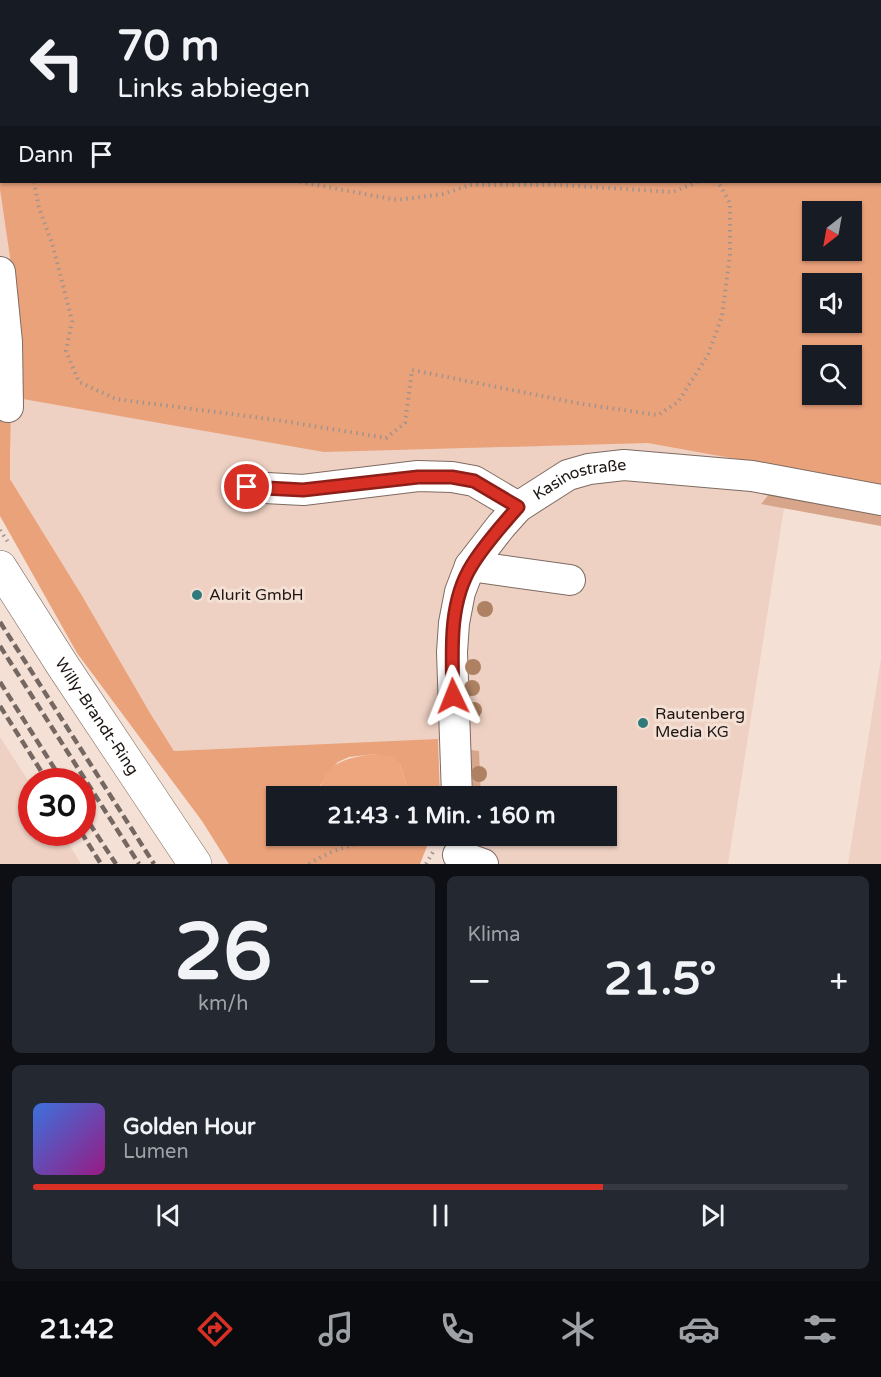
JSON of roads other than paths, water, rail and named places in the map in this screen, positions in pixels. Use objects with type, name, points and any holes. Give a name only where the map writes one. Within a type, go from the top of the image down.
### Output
[{"type":"main road","name":"Willy-Brandt-Ring","points":[[0,567],[69,676],[195,864]]},
{"type":"street","points":[[0,272],[7,342],[8,407]]},
{"type":"street","name":"Kasinostraße","points":[[457,786],[453,632],[459,592],[470,566],[495,532],[518,507],[568,475],[589,469],[624,465],[752,477],[881,500]]},
{"type":"street","points":[[247,487],[303,490],[418,477],[452,477],[474,481],[518,507]]},
{"type":"street","points":[[470,566],[570,580]]},
{"type":"railway","points":[[0,622],[154,864]]},
{"type":"railway","points":[[0,646],[139,864]]},
{"type":"railway","points":[[0,682],[54,768]]},
{"type":"railway","points":[[0,706],[39,768]]},
{"type":"railway","points":[[96,833],[116,864]]},
{"type":"railway","points":[[90,846],[101,864]]},
{"type":"place","name":"Alurit GmbH","points":[[197,595]]},
{"type":"place","name":"Rautenberg Media KG","points":[[643,723]]}]
